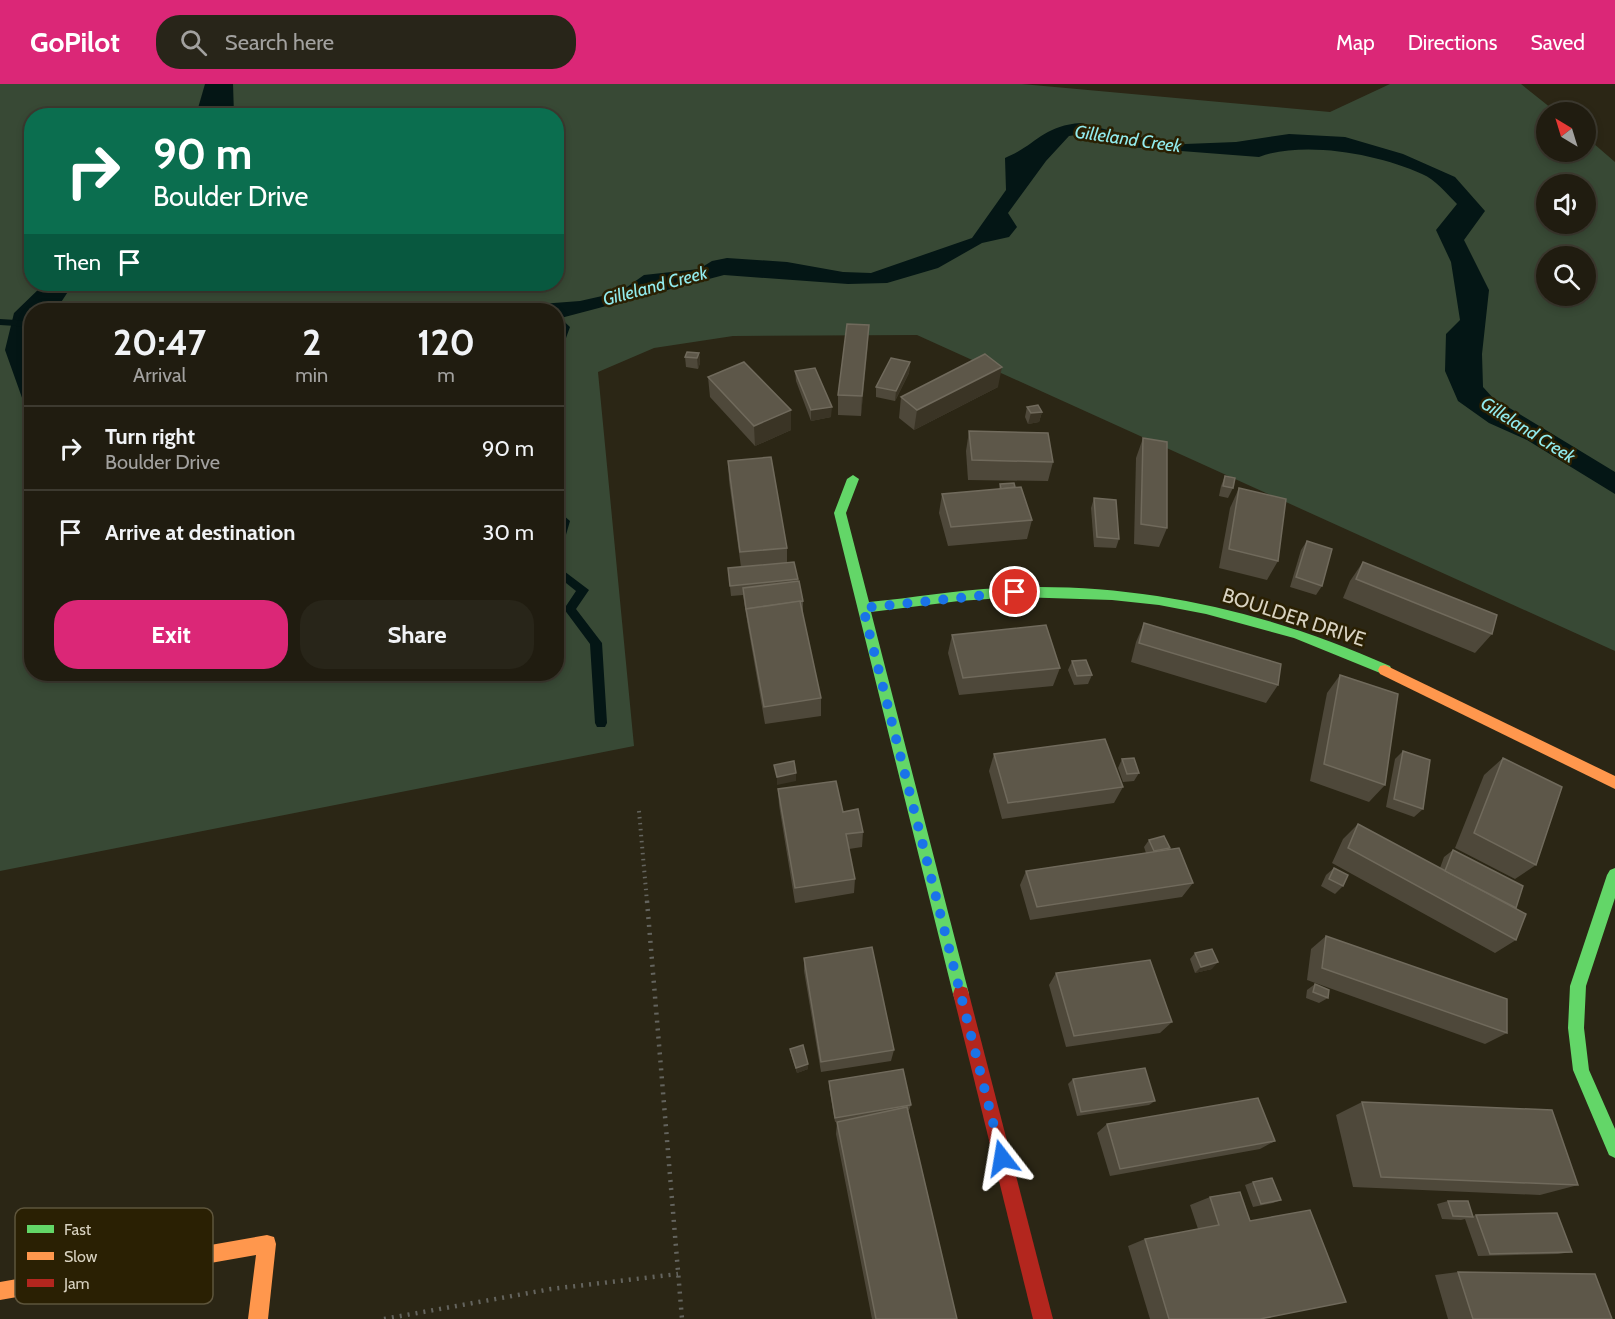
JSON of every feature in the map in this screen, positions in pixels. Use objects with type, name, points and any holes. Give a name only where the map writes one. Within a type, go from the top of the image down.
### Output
[{"type":"street","points":[[853,479],[840,513],[1043,1319]]},
{"type":"street","name":"BOULDER DRIVE","points":[[863,608],[1015,592],[1078,592],[1164,601],[1229,613],[1306,637],[1369,662],[1615,783]]},
{"type":"street","points":[[1615,875],[1578,986],[1576,1028],[1581,1070],[1615,1149]]},
{"type":"street","points":[[213,1254],[267,1244],[258,1319]]},
{"type":"street","points":[[0,1291],[15,1288]]},
{"type":"path","points":[[639,811],[682,1319]]},
{"type":"path","points":[[384,1319],[551,1289],[678,1274]]},
{"type":"green space","points":[[0,84],[1022,84],[1330,112],[1390,84],[1521,84],[1544,102],[1536,102],[1536,162],[1596,162],[1596,146],[1615,162],[1615,651],[917,335],[733,336],[654,348],[598,372],[634,746],[0,871]]},
{"type":"water","points":[[205,84],[233,84],[234,108],[198,108]]},
{"type":"water","name":"Gilleland Creek","points":[[1081,123],[1127,135],[1185,144],[1236,142],[1289,134],[1345,137],[1403,154],[1455,177],[1485,211],[1464,240],[1489,290],[1482,354],[1483,387],[1493,398],[1615,472],[1615,494],[1527,440],[1489,423],[1458,401],[1445,371],[1446,334],[1460,320],[1451,262],[1436,230],[1457,204],[1437,183],[1422,174],[1363,155],[1297,150],[1259,157],[1116,146],[1083,134],[1069,136],[1046,161],[1008,213],[1017,227],[1009,237],[982,243],[938,268],[887,283],[848,284],[724,275],[564,317],[564,303],[554,303],[580,301],[620,292],[644,275],[699,269],[712,261],[727,258],[787,262],[843,272],[871,273],[972,238],[1006,190],[1005,158],[1049,132]]},
{"type":"water","points":[[37,291],[68,291],[61,303],[24,303]]},
{"type":"water","points":[[24,303],[24,403],[5,350],[14,313]]},
{"type":"building","points":[[847,324],[869,325],[862,396],[838,395]]},
{"type":"building","points":[[687,352],[699,353],[697,358],[685,357]]},
{"type":"building","points":[[985,354],[1002,367],[917,410],[901,397]]},
{"type":"building","points":[[891,358],[910,362],[896,391],[876,387]]},
{"type":"building","points":[[744,362],[791,410],[754,426],[708,377]]},
{"type":"building","points":[[815,368],[832,407],[811,410],[795,371]]},
{"type":"building","points":[[1038,405],[1042,412],[1031,413],[1027,407]]},
{"type":"building","points":[[969,431],[1048,433],[1053,462],[972,460]]},
{"type":"building","points":[[1143,438],[1167,442],[1167,528],[1141,524]]},
{"type":"building","points":[[771,457],[787,548],[740,552],[728,461]]},
{"type":"building","points":[[1225,476],[1235,478],[1233,488],[1223,486]]},
{"type":"building","points":[[1014,483],[1015,487],[1001,489],[1000,484]]},
{"type":"building","points":[[1021,487],[1032,520],[951,527],[942,494]]},
{"type":"building","points":[[1239,488],[1286,499],[1278,561],[1229,549]]},
{"type":"building","points":[[1094,498],[1116,500],[1119,539],[1097,537]]},
{"type":"building","points":[[1307,541],[1332,549],[1322,586],[1296,577]]},
{"type":"building","points":[[794,562],[798,579],[730,586],[728,568]]},
{"type":"building","points":[[1363,562],[1497,615],[1492,634],[1356,579]]},
{"type":"building","points":[[799,581],[803,601],[746,609],[743,588]]},
{"type":"building","points":[[800,601],[821,698],[764,707],[746,609]]},
{"type":"building","points":[[1144,623],[1281,664],[1278,685],[1139,643]]},
{"type":"building","points":[[1046,625],[1060,668],[963,678],[952,635]]},
{"type":"building","points":[[1086,660],[1092,675],[1077,676],[1072,661]]},
{"type":"building","points":[[1340,675],[1398,694],[1385,785],[1324,764]]},
{"type":"building","points":[[1105,739],[1123,787],[1008,803],[994,754]]},
{"type":"building","points":[[1403,751],[1430,760],[1423,809],[1394,799]]},
{"type":"building","points":[[1134,758],[1139,773],[1127,774],[1122,759]]},
{"type":"building","points":[[1503,758],[1562,787],[1536,865],[1474,833]]},
{"type":"building","points":[[794,761],[796,773],[777,777],[774,765]]},
{"type":"building","points":[[836,781],[843,812],[858,809],[863,832],[846,834],[855,879],[795,888],[778,789]]},
{"type":"building","points":[[1358,824],[1526,914],[1516,940],[1348,848]]},
{"type":"building","points":[[1164,836],[1170,848],[1154,851],[1149,840]]},
{"type":"building","points":[[1179,848],[1193,883],[1037,907],[1026,871]]},
{"type":"building","points":[[1453,850],[1523,886],[1516,908],[1445,871]]},
{"type":"building","points":[[1334,868],[1348,875],[1343,886],[1329,879]]},
{"type":"building","points":[[1326,936],[1507,999],[1507,1033],[1322,968]]},
{"type":"building","points":[[872,947],[894,1050],[821,1062],[804,958]]},
{"type":"building","points":[[1212,949],[1218,962],[1201,967],[1195,953]]},
{"type":"building","points":[[1150,960],[1172,1022],[1074,1036],[1056,973]]},
{"type":"building","points":[[1315,984],[1329,990],[1328,998],[1313,992]]},
{"type":"building","points":[[803,1045],[808,1064],[796,1068],[790,1049]]},
{"type":"building","points":[[1145,1068],[1155,1101],[1081,1112],[1073,1079]]},
{"type":"building","points":[[903,1069],[911,1105],[835,1118],[829,1081]]},
{"type":"building","points":[[1258,1098],[1275,1141],[1120,1169],[1107,1124]]},
{"type":"building","points":[[1362,1102],[1552,1110],[1578,1185],[1381,1177]]},
{"type":"building","points":[[907,1107],[957,1319],[876,1319],[837,1122]]},
{"type":"building","points":[[1272,1178],[1281,1200],[1261,1204],[1253,1182]]},
{"type":"building","points":[[1240,1192],[1250,1221],[1310,1210],[1346,1302],[1260,1319],[1169,1319],[1145,1239],[1219,1225],[1210,1197]]},
{"type":"building","points":[[1448,1201],[1468,1201],[1473,1217],[1453,1216]]},
{"type":"building","points":[[1557,1213],[1572,1252],[1490,1254],[1476,1215]]},
{"type":"building","points":[[1458,1272],[1595,1274],[1612,1319],[1473,1319]]},
{"type":"waterway","points":[[0,322],[24,324]]},
{"type":"waterway","points":[[564,325],[566,327],[564,333]]},
{"type":"waterway","points":[[564,520],[564,524]]},
{"type":"waterway","points":[[564,575],[583,590],[570,609],[596,643],[601,723]]},
{"type":"traffic: fast","points":[[853,479],[840,513],[961,994]]},
{"type":"traffic: fast","points":[[863,608],[959,596],[1017,592],[1112,595],[1206,609],[1252,620],[1342,650],[1385,670]]},
{"type":"traffic: fast","points":[[1615,875],[1578,986],[1576,1028],[1581,1070],[1615,1149]]},
{"type":"traffic: slow","points":[[1385,670],[1615,783]]},
{"type":"traffic: slow","points":[[213,1254],[267,1244],[258,1319]]},
{"type":"traffic: slow","points":[[0,1291],[15,1288]]},
{"type":"traffic: jam","points":[[961,994],[1043,1319]]},
{"type":"route","points":[[1002,1158],[863,608],[1015,592]]}]
